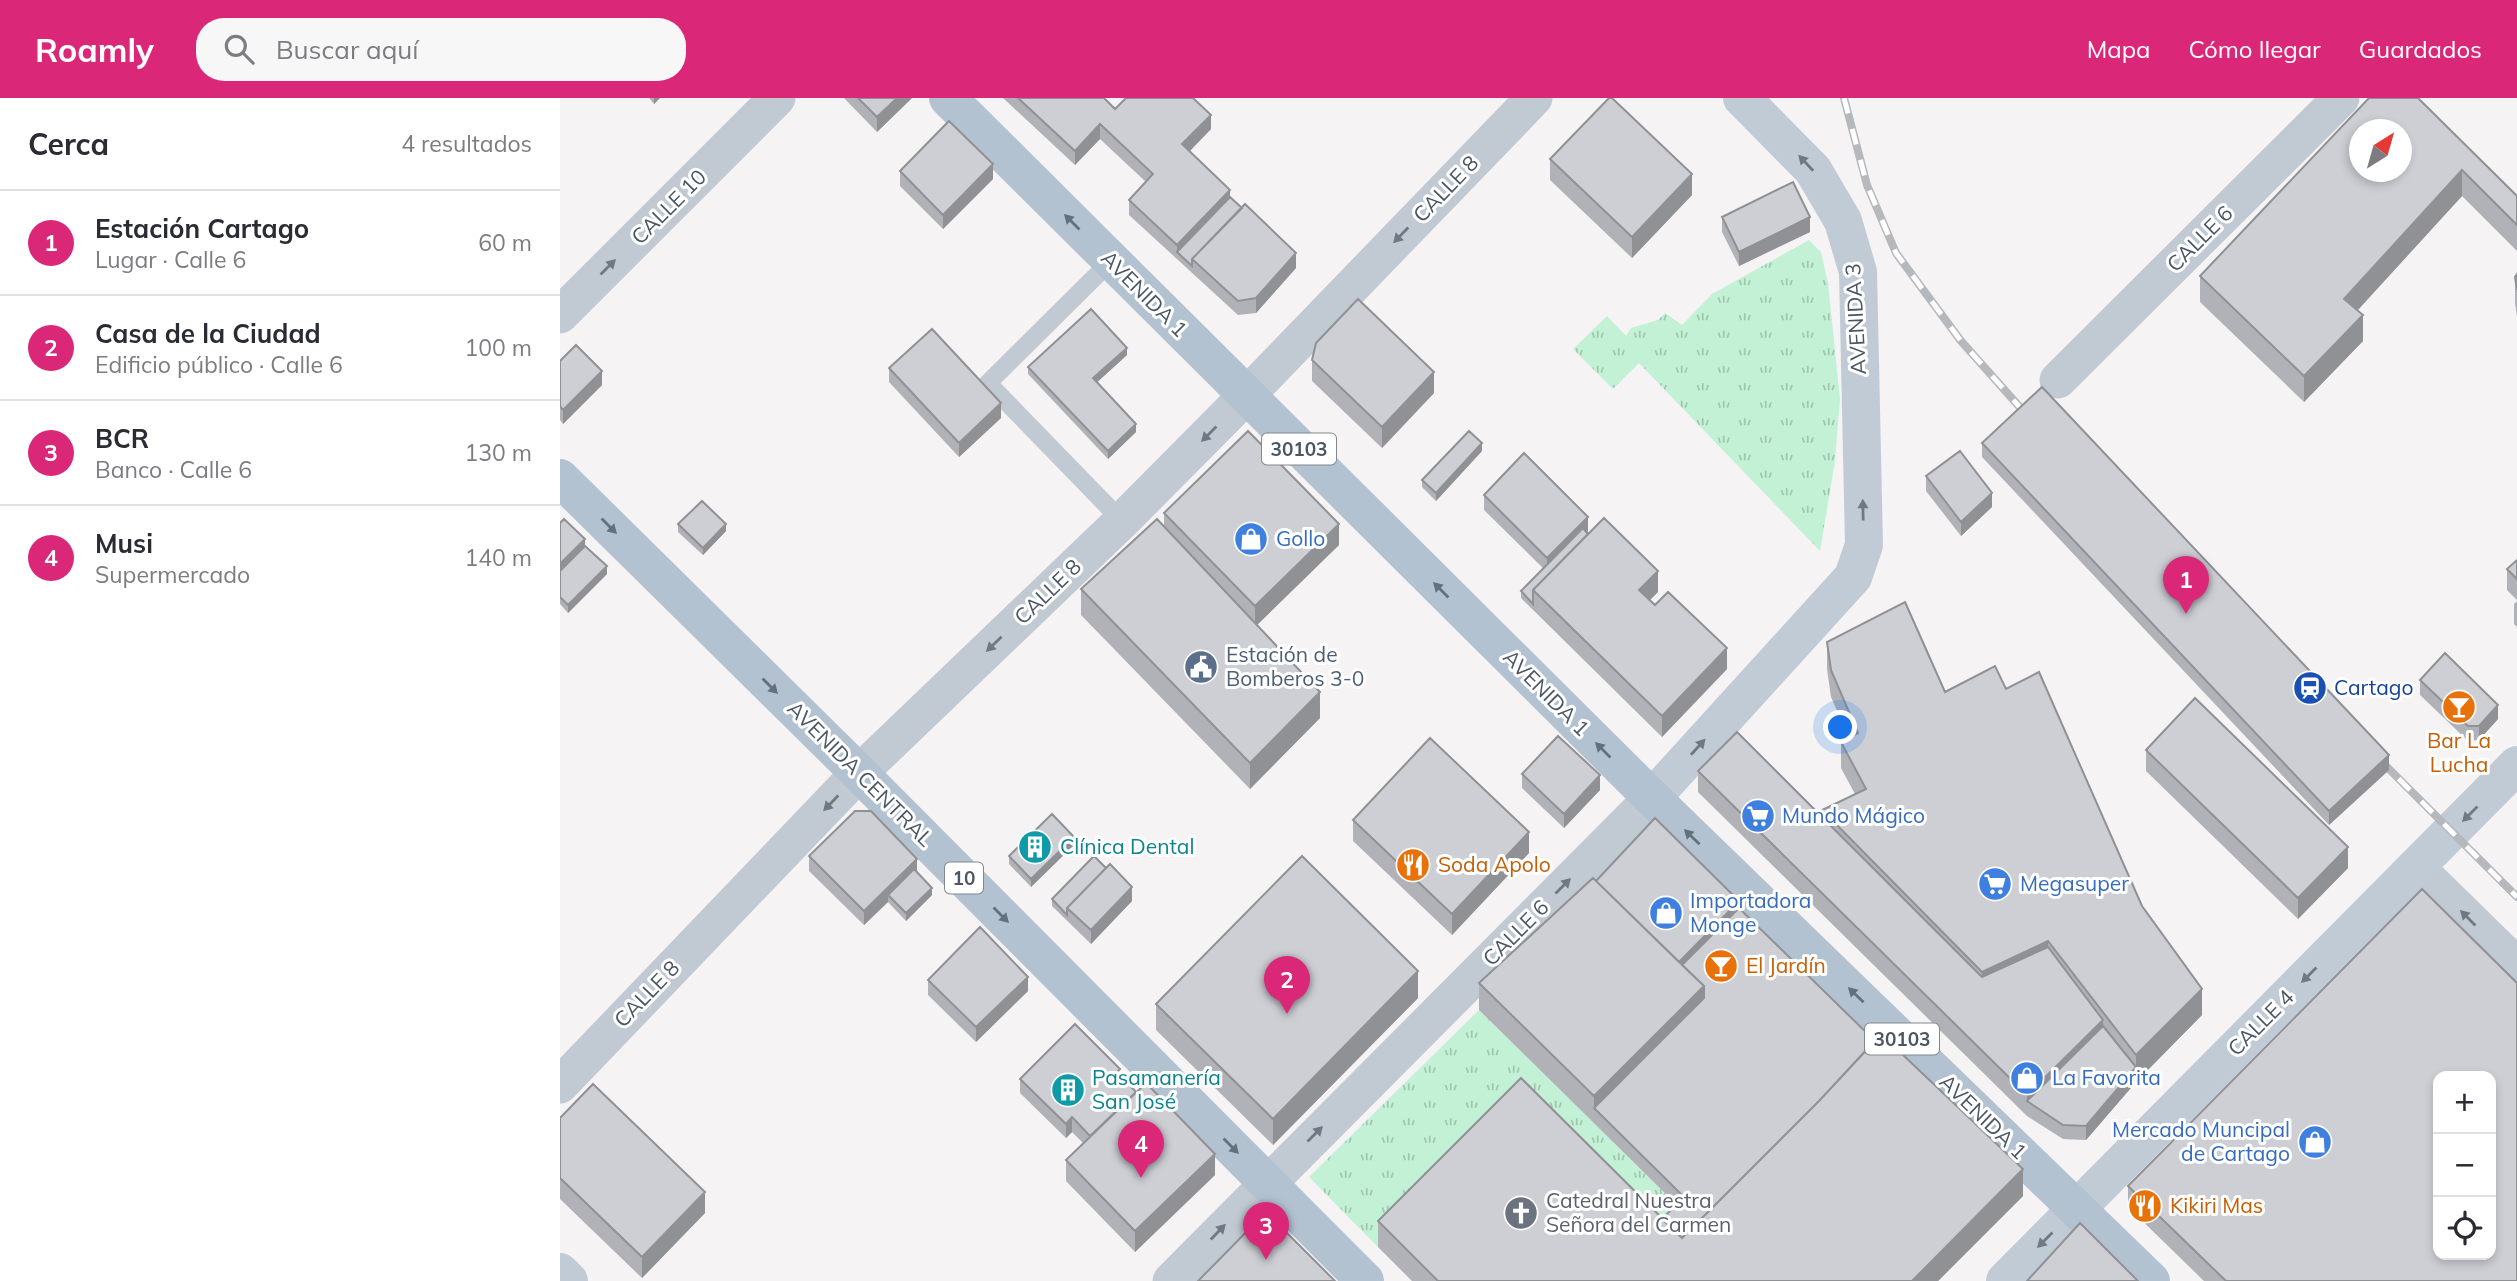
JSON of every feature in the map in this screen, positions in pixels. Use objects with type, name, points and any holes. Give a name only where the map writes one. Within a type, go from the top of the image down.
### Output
[{"type":"main road","name":"AVENIDA 1","points":[[948,98],[1652,798],[2151,1281]]},
{"type":"main road","name":"AVENIDA CENTRAL","points":[[560,478],[859,773],[1365,1281]]},
{"type":"street","name":"CALLE 10","points":[[560,315],[777,98]]},
{"type":"street","name":"CALLE 8","points":[[560,1085],[859,773],[1122,521],[1246,397],[1534,98]]},
{"type":"street","name":"AVENIDA 3","points":[[1742,98],[1813,170],[1843,221],[1858,272],[1864,545],[1853,577]]},
{"type":"street","name":"CALLE 6","points":[[2058,380],[2334,102]]},
{"type":"street","name":"CALLE 6","points":[[1171,1281],[1652,798],[1853,577]]},
{"type":"street","name":"CALLE 4","points":[[2005,1281],[2517,765]]},
{"type":"street","points":[[2416,867],[2517,966]]},
{"type":"street","points":[[560,1272],[569,1281]]},
{"type":"lane","points":[[1111,261],[988,383],[1122,521]]},
{"type":"green space","points":[[1809,240],[1821,252],[1828,283],[1840,399],[1835,461],[1820,551],[1639,363],[1613,389],[1573,349],[1607,316],[1626,336],[1631,328],[1658,320],[1665,313],[1682,325],[1712,294]]},
{"type":"green space","points":[[1479,1010],[1684,1212],[1656,1240],[1378,1247],[1309,1177]]},
{"type":"building","points":[[858,98],[897,98],[877,117]]},
{"type":"building","points":[[1018,98],[1104,98],[1115,109],[1126,98],[1193,98],[1211,115],[1182,144],[1230,190],[1177,245],[1129,200],[1153,174],[1100,124],[1075,151]]},
{"type":"building","points":[[1609,98],[1692,174],[1632,237],[1550,159]]},
{"type":"building","points":[[2369,98],[2418,98],[2517,196],[2517,225],[2462,170],[2344,299],[2363,315],[2304,376],[2200,276],[2349,119],[2349,182],[2412,182],[2412,119],[2349,119]]},
{"type":"building","points":[[949,121],[993,164],[943,215],[900,171]]},
{"type":"building","points":[[1793,182],[1810,217],[1739,252],[1722,217]]},
{"type":"building","points":[[1230,197],[1242,208],[1192,259],[1192,266],[1177,252]]},
{"type":"building","points":[[1245,204],[1296,253],[1256,298],[1238,301],[1192,259]]},
{"type":"building","points":[[1358,299],[1434,372],[1382,427],[1312,360],[1316,343]]},
{"type":"building","points":[[1091,309],[1127,348],[1093,378],[1136,424],[1108,451],[1028,367]]},
{"type":"building","points":[[932,329],[1001,403],[959,443],[889,368]]},
{"type":"building","points":[[576,345],[602,371],[563,410],[560,406],[560,361]]},
{"type":"building","points":[[2042,387],[2389,755],[2329,811],[1982,443]]},
{"type":"building","name":"Gollo","points":[[1248,431],[1339,524],[1255,606],[1164,513]]},
{"type":"building","points":[[1469,431],[1482,443],[1436,493],[1422,480]]},
{"type":"building","points":[[1960,451],[1992,493],[1961,522],[1926,476]]},
{"type":"building","points":[[1524,453],[1588,517],[1547,558],[1484,495]]},
{"type":"building","points":[[702,501],[726,524],[703,548],[678,524]]},
{"type":"building","points":[[1604,518],[1658,571],[1639,590],[1655,605],[1668,592],[1727,648],[1662,716],[1533,590]]},
{"type":"building","points":[[564,519],[585,539],[560,564],[560,523]]},
{"type":"building","name":"Estación de Bomberos 3-0","points":[[1157,519],[1320,692],[1250,763],[1081,589]]},
{"type":"building","points":[[1583,528],[1588,534],[1533,590],[1533,604],[1521,591]]},
{"type":"building","points":[[585,546],[607,566],[568,605],[560,597],[560,571]]},
{"type":"building","points":[[2517,560],[2517,579],[2507,569]]},
{"type":"building","name":"Megasuper","points":[[1905,602],[1945,692],[1995,666],[2006,689],[2039,672],[2142,906],[2202,989],[2136,1055],[2048,941],[1982,972],[1822,810],[1866,789],[1841,742],[1858,733],[1831,670],[1827,642]]},
{"type":"building","name":"Bar La Lucha","points":[[2445,653],[2498,705],[2479,726],[2468,726],[2420,680]]},
{"type":"building","points":[[2195,698],[2348,847],[2298,898],[2146,750]]},
{"type":"building","points":[[1737,732],[1982,977],[2048,947],[2103,1020],[2027,1095],[1698,771]]},
{"type":"building","points":[[1558,736],[1600,775],[1564,814],[1522,774]]},
{"type":"building","points":[[1430,738],[1529,832],[1452,914],[1353,820]]},
{"type":"building","points":[[855,811],[871,811],[917,859],[864,911],[809,856]]},
{"type":"building","points":[[1052,814],[1074,837],[1031,879],[1009,856]]},
{"type":"building","name":"Importadora Monge","points":[[1655,818],[1739,901],[1679,962],[1596,881]]},
{"type":"building","points":[[1094,856],[1106,868],[1067,908],[1067,915],[1052,899]]},
{"type":"building","points":[[1302,856],[1418,971],[1273,1119],[1156,1004]]},
{"type":"building","points":[[1110,864],[1132,887],[1091,930],[1067,908]]},
{"type":"building","points":[[914,869],[932,888],[906,913],[888,895]]},
{"type":"building","points":[[1593,878],[1704,986],[1594,1096],[1479,983]]},
{"type":"building","name":"Mercado Muncipal de Cartago","points":[[2422,889],[2517,983],[2517,1281],[2226,1281],[2128,1186]]},
{"type":"building","points":[[1739,908],[1875,1041],[1682,1238],[1662,1219],[1684,1197],[1594,1108],[1704,998],[1704,986],[1682,965]]},
{"type":"building","points":[[980,927],[1028,977],[976,1027],[928,980]]},
{"type":"building","name":"Pasamanería San José","points":[[1075,1024],[1120,1069],[1117,1072],[1136,1092],[1090,1136],[1072,1117],[1066,1124],[1020,1079]]},
{"type":"building","points":[[2103,1026],[2136,1067],[2086,1126],[2063,1125],[2027,1101]]},
{"type":"building","points":[[1881,1034],[2023,1169],[1912,1281],[1438,1281],[1378,1221],[1521,1078],[1682,1238],[1819,1101]]},
{"type":"building","points":[[1146,1083],[1215,1154],[1135,1231],[1066,1160]]},
{"type":"building","points":[[593,1084],[705,1192],[642,1257],[560,1178],[560,1118]]},
{"type":"building","points":[[1266,1212],[1335,1281],[1198,1281]]},
{"type":"building","points":[[2080,1223],[2138,1281],[2027,1281]]},
{"type":"railway","points":[[1844,98],[1867,185],[1896,253],[1961,341],[2033,422]]},
{"type":"railway","points":[[2376,756],[2517,897]]},
{"type":"place","name":"Gollo","points":[[1251,539]]},
{"type":"place","name":"Estación Cartago","points":[[2186,614]]},
{"type":"place","name":"Estación de Bomberos 3-0","points":[[1201,667]]},
{"type":"place","name":"Cartago","points":[[2310,688]]},
{"type":"place","name":"Bar La Lucha","points":[[2459,707]]},
{"type":"place","name":"Mundo Mágico","points":[[1758,816]]},
{"type":"place","name":"Clínica Dental","points":[[1035,847]]},
{"type":"place","name":"Soda Apolo","points":[[1413,865]]},
{"type":"place","name":"Megasuper","points":[[1995,884]]},
{"type":"place","name":"Importadora Monge","points":[[1666,913]]},
{"type":"place","name":"El Jardín","points":[[1721,966]]},
{"type":"place","name":"Casa de la Ciudad","points":[[1287,1014]]},
{"type":"place","name":"La Favorita","points":[[2027,1078]]},
{"type":"place","name":"Pasamanería San José","points":[[1068,1090]]},
{"type":"place","name":"Mercado Muncipal de Cartago","points":[[2315,1142]]},
{"type":"place","name":"Musi","points":[[1141,1178]]},
{"type":"place","name":"Kikiri Mas","points":[[2145,1206]]},
{"type":"place","name":"Catedral Nuestra Señora del Carmen","points":[[1521,1213]]},
{"type":"place","name":"BCR","points":[[1266,1260]]}]
